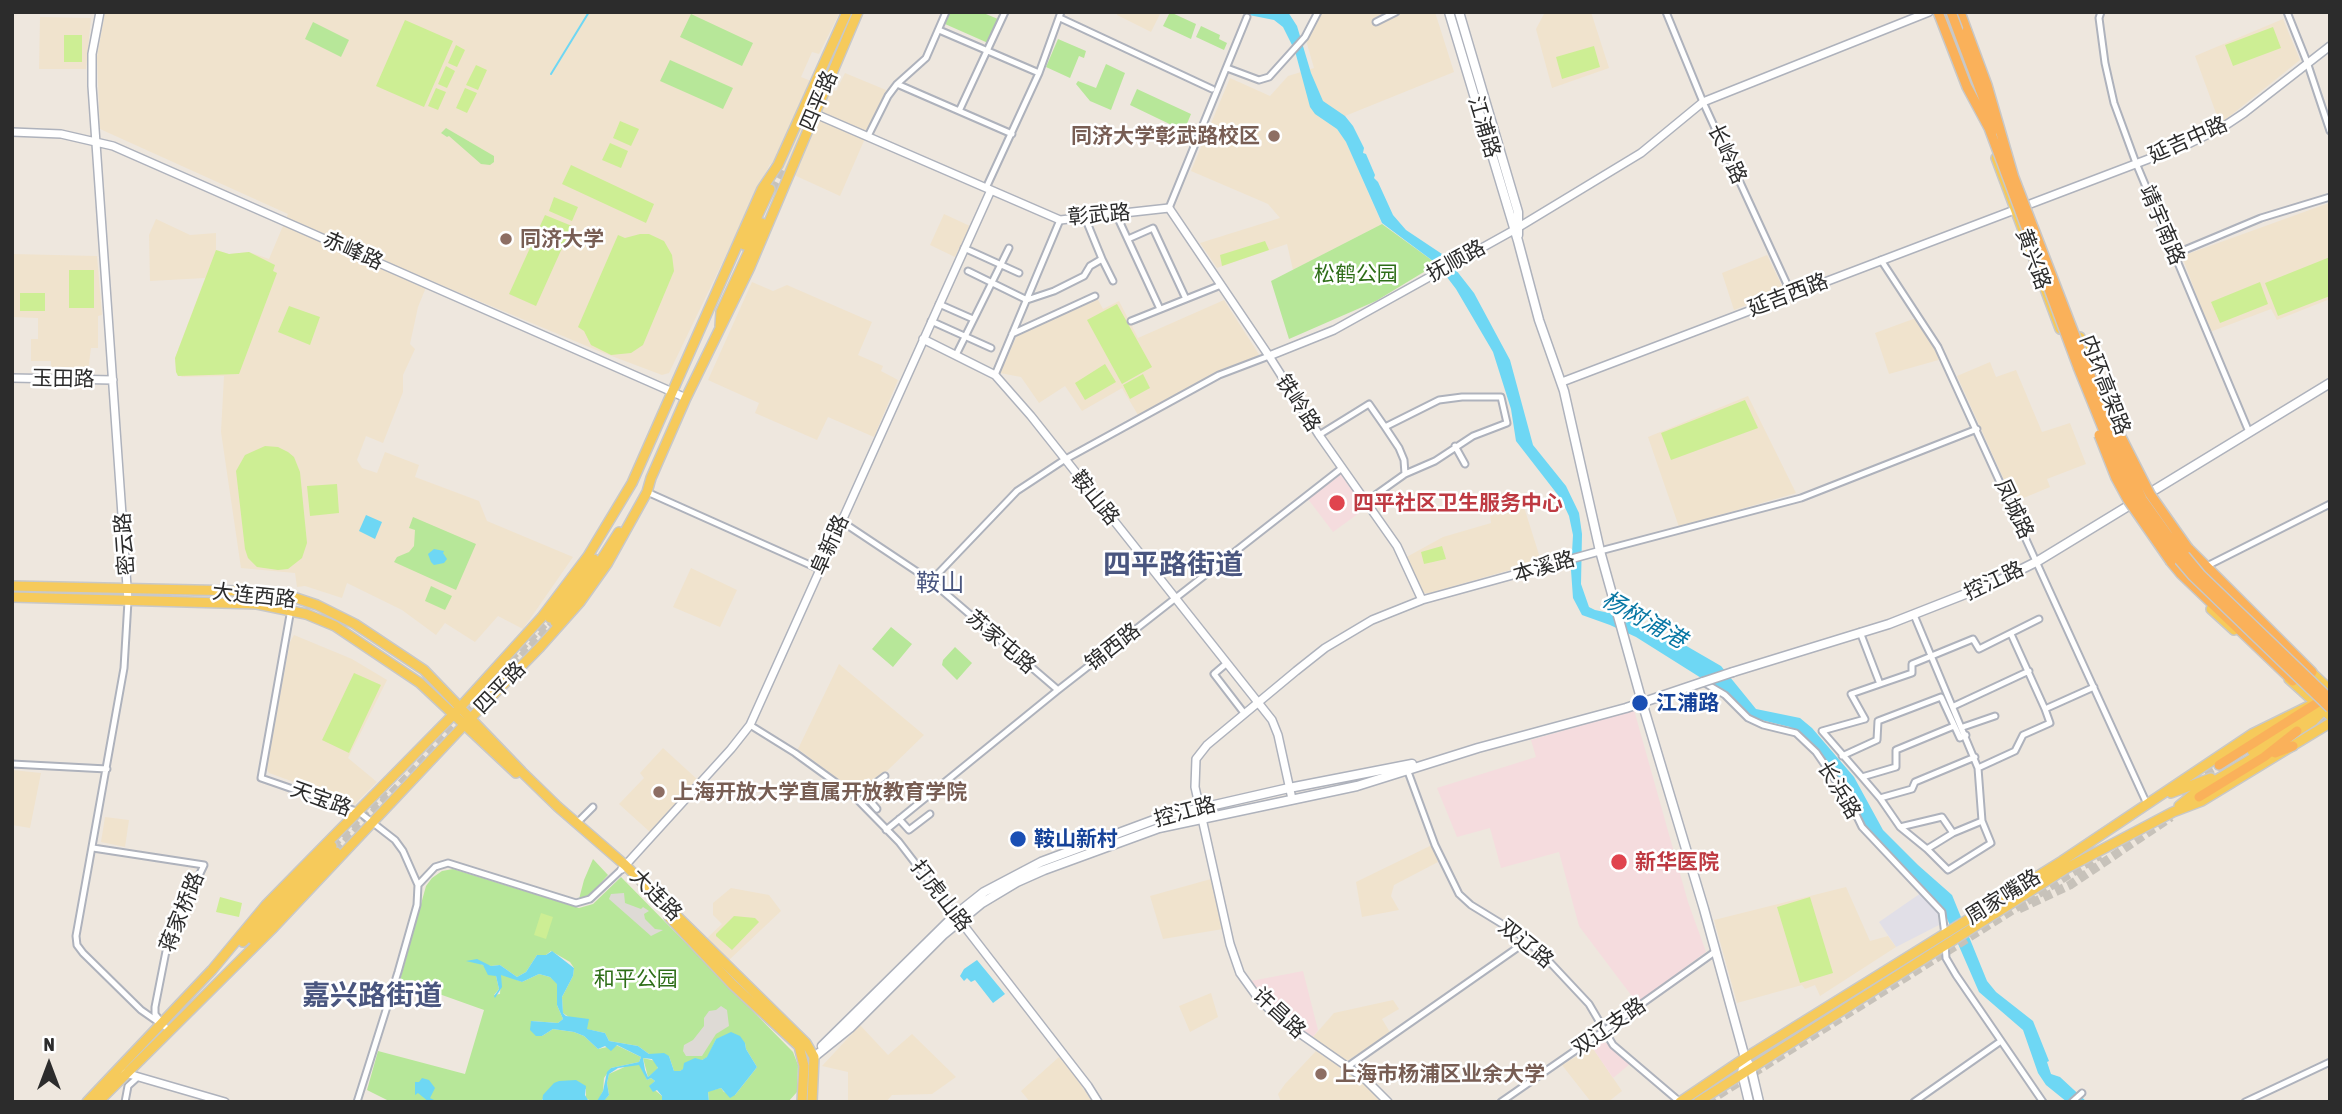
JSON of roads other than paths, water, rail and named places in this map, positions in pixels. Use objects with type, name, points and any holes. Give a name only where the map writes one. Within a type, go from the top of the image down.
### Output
[{"type":"highway","name":"内环高架路","points":[[1942,12],[1967,87],[1989,128],[2078,367],[2123,476],[2137,502],[2163,541],[2216,599],[2327,705]]},
{"type":"highway","name":"内环高架路","points":[[1956,12],[2014,178],[2116,446],[2142,499],[2201,575],[2327,705]]},
{"type":"highway","points":[[1956,12],[1967,31],[1987,85],[2014,178]]},
{"type":"highway","points":[[2075,338],[2142,481],[2160,511],[2188,548],[2312,672]]},
{"type":"highway","points":[[2078,367],[2116,478],[2136,514],[2197,590],[2293,681]]},
{"type":"highway","points":[[2219,765],[2327,705]]},
{"type":"highway","points":[[2264,758],[2297,731]]},
{"type":"highway","points":[[2199,797],[2264,758],[2292,746]]},
{"type":"main road","name":"四平路","points":[[87,1102],[171,1031],[342,855],[540,647],[580,602],[607,564],[647,492],[686,398],[719,331],[721,312],[773,189],[778,165],[847,12]]},
{"type":"main road","name":"四平路","points":[[99,1102],[162,1023],[212,970],[266,905],[359,812],[529,632],[588,556],[632,483],[709,311],[720,300],[773,189],[814,114],[858,12]]},
{"type":"main road","name":"江浦路","points":[[1449,12],[1516,228],[1539,320],[1562,382],[1600,551],[1759,1102]]},
{"type":"main road","name":"江浦路","points":[[1459,12],[1518,212],[1516,228]]},
{"type":"main road","name":"黄兴路","points":[[1942,12],[2053,315],[2132,503],[2191,578],[2293,681],[2327,705]]},
{"type":"main road","name":"黄兴路","points":[[1956,12],[2123,445],[2147,494],[2161,519],[2198,566],[2330,690]]},
{"type":"main road","name":"控江路","points":[[958,918],[1017,882],[1159,828],[1357,786],[1407,768],[1626,708],[1914,615],[1996,582],[2038,561],[2330,383]]},
{"type":"main road","points":[[632,483],[627,503],[611,531],[553,620],[589,579],[651,478]]},
{"type":"main road","name":"黄兴路","points":[[2147,494],[2209,565],[2296,650],[2312,672]]},
{"type":"main road","name":"大连西路","points":[[12,586],[241,591],[290,596],[308,601],[355,624],[424,670],[457,710]]},
{"type":"main road","name":"大连西路","points":[[12,597],[257,604],[290,609],[335,626],[457,710]]},
{"type":"main road","points":[[529,632],[529,640],[540,647]]},
{"type":"main road","points":[[2173,812],[2196,792],[2313,721],[2327,705]]},
{"type":"main road","points":[[2160,797],[2212,777],[2292,728],[2310,713],[2327,705]]},
{"type":"main road","name":"周家嘴路","points":[[1680,1102],[1745,1058],[2148,805],[2202,765],[2252,734],[2283,717],[2327,705]]},
{"type":"main road","points":[[457,710],[468,720]]},
{"type":"main road","name":"大连路","points":[[468,720],[806,1043],[814,1057]]},
{"type":"main road","name":"大连路","points":[[468,720],[554,810],[624,867],[732,984],[795,1041],[802,1054],[804,1066],[802,1102]]},
{"type":"main road","name":"周家嘴路","points":[[1698,1102],[2067,869],[2173,812],[2202,800],[2330,723]]},
{"type":"main road","name":"控江路","points":[[804,1066],[844,1023],[984,892],[1041,862],[1103,835],[1162,817],[1289,788],[1407,768]]},
{"type":"main road","points":[[212,970],[241,945],[334,849],[231,964],[224,977]]},
{"type":"main road","points":[[812,1102],[814,1057]]},
{"type":"main road","name":"江浦路","points":[[1745,1058],[1742,1073],[1749,1102]]},
{"type":"street","name":"密云路","points":[[100,12],[92,64],[128,601],[124,668],[76,936],[77,945],[141,1010],[171,1031]]},
{"type":"street","points":[[868,136],[888,96],[897,84],[926,58],[946,12]]},
{"type":"street","points":[[960,109],[1005,12]]},
{"type":"street","points":[[1227,68],[1262,80],[1269,78],[1305,37],[1318,12]]},
{"type":"street","points":[[1376,22],[1396,12]]},
{"type":"street","name":"长岭路","points":[[1666,12],[1703,102],[1791,293]]},
{"type":"street","name":"抚顺路","points":[[930,581],[1017,491],[1165,401],[1219,375],[1334,330],[1516,228],[1641,153],[1703,102],[1929,12]]},
{"type":"street","name":"靖宇南路","points":[[2101,12],[2099,18],[2110,91],[2136,163],[2249,432]]},
{"type":"street","points":[[2287,12],[2330,131]]},
{"type":"street","points":[[989,189],[1039,74],[1060,15],[1212,89]]},
{"type":"street","points":[[1169,208],[1247,17]]},
{"type":"street","points":[[939,30],[1039,74]]},
{"type":"street","name":"延吉中路","points":[[2014,208],[2188,144],[2223,127],[2330,46]]},
{"type":"street","points":[[897,84],[960,109],[1012,134]]},
{"type":"street","name":"彰武路","points":[[804,108],[1060,220],[1169,208]]},
{"type":"street","name":"赤峰路","points":[[12,132],[61,134],[96,140],[202,183],[686,398]]},
{"type":"street","name":"阜新路","points":[[624,867],[750,725],[989,189]]},
{"type":"street","points":[[2175,254],[2261,219],[2330,197]]},
{"type":"street","name":"铁岭路","points":[[1169,208],[1319,435],[1397,547],[1422,600]]},
{"type":"street","name":"延吉西路","points":[[1562,382],[2014,208]]},
{"type":"street","points":[[1116,214],[1160,309]]},
{"type":"street","points":[[995,375],[1060,220]]},
{"type":"street","points":[[1086,220],[1113,281]]},
{"type":"street","points":[[1128,239],[1153,228],[1186,299]]},
{"type":"street","points":[[964,248],[1019,272]]},
{"type":"street","points":[[956,355],[1009,248]]},
{"type":"street","points":[[968,271],[1027,299],[1079,280],[1090,266],[1102,259]]},
{"type":"street","name":"凤城路","points":[[1881,260],[1938,347],[2148,805]]},
{"type":"street","points":[[1131,321],[1221,285]]},
{"type":"street","points":[[1012,334],[1095,296]]},
{"type":"street","points":[[939,304],[973,319]]},
{"type":"street","points":[[931,321],[991,348]]},
{"type":"street","name":"鞍山路","points":[[923,339],[995,375],[1176,598],[1272,720],[1278,735],[1292,799]]},
{"type":"street","name":"玉田路","points":[[12,378],[113,380]]},
{"type":"street","points":[[1367,501],[1405,474],[1435,461],[1455,446],[1507,423],[1501,397],[1462,397],[1439,400],[1385,427]]},
{"type":"street","points":[[1319,435],[1369,404],[1399,448],[1404,460],[1405,474]]},
{"type":"street","name":"本溪路","points":[[1200,808],[1194,778],[1196,759],[1207,745],[1325,648],[1372,620],[1422,600],[1801,498],[1977,429]]},
{"type":"street","points":[[1455,446],[1465,464]]},
{"type":"street","name":"锦西路","points":[[886,830],[1058,690],[1342,468]]},
{"type":"street","points":[[647,492],[820,569]]},
{"type":"street","points":[[2209,565],[2330,505]]},
{"type":"street","name":"苏家屯路","points":[[841,521],[930,581],[1058,690]]},
{"type":"street","name":"天宝路","points":[[290,609],[260,775],[265,781],[288,786],[359,812],[395,840],[403,851],[418,885]]},
{"type":"street","points":[[1914,615],[1933,656],[1975,757],[1982,821],[1991,843],[1948,870],[1900,827],[1880,798],[1822,732],[1865,719],[1851,694],[1912,673],[1912,664],[1933,656],[1973,639],[1979,649],[2039,619]]},
{"type":"street","points":[[1860,632],[1880,684]]},
{"type":"street","points":[[1978,768],[2015,751],[2023,735],[2050,723],[2011,634]]},
{"type":"street","points":[[1227,663],[1214,674],[1244,713]]},
{"type":"street","points":[[1954,706],[2029,671]]},
{"type":"street","name":"长浜路","points":[[1703,682],[1725,695],[1748,718],[1796,733],[1816,752],[1849,800],[1862,827],[1942,912],[1948,931]]},
{"type":"street","points":[[2045,709],[2094,687]]},
{"type":"street","points":[[1842,756],[1877,740],[1878,721],[1941,697],[1959,738],[1966,735]]},
{"type":"street","points":[[1963,727],[1995,716]]},
{"type":"street","name":"打虎山路","points":[[750,725],[795,753],[853,795],[886,830],[958,918],[1098,1102]]},
{"type":"street","points":[[1862,777],[1896,768],[1896,750],[1954,726]]},
{"type":"street","points":[[1880,798],[1912,789],[1915,782],[1975,757]]},
{"type":"street","points":[[12,764],[107,769]]},
{"type":"street","name":"双辽路","points":[[1407,768],[1430,833],[1459,894],[1471,905],[1527,941],[1544,956],[1589,1004],[1614,1045],[1680,1102]]},
{"type":"street","points":[[877,809],[864,794],[885,776]]},
{"type":"street","points":[[577,823],[593,807]]},
{"type":"street","name":"许昌路","points":[[1200,808],[1230,944],[1241,973],[1258,998],[1279,1019],[1365,1079],[1388,1102]]},
{"type":"street","points":[[899,819],[909,830],[930,814]]},
{"type":"street","points":[[1900,827],[1942,817],[1953,833]]},
{"type":"street","points":[[1927,849],[1953,833],[1982,821]]},
{"type":"street","name":"蒋家桥路","points":[[93,848],[204,866],[168,941],[155,1007],[155,1014],[162,1023]]},
{"type":"street","points":[[357,1102],[417,905],[418,885],[435,867],[448,863],[576,903],[590,899],[624,867]]},
{"type":"street","points":[[1948,931],[1945,947],[1948,962],[2043,1102]]},
{"type":"street","points":[[1347,1067],[1527,941]]},
{"type":"street","name":"双辽支路","points":[[1501,1102],[1716,951]]},
{"type":"street","points":[[1914,1102],[2001,1041]]},
{"type":"street","points":[[2245,1102],[2330,1062]]},
{"type":"street","points":[[122,1072],[225,1102]]},
{"type":"street","points":[[124,1099],[130,1083],[138,1077]]},
{"type":"street","points":[[112,1088],[122,1090],[124,1099]]},
{"type":"street","points":[[2072,1102],[2082,1093]]},
{"type":"water","name":"杨树浦港","points":[[1234,12],[1288,12],[1297,26],[1311,73],[1323,101],[1345,116],[1353,126],[1374,178],[1393,215],[1406,230],[1445,256],[1474,293],[1510,360],[1533,445],[1566,486],[1579,513],[1582,534],[1581,584],[1589,607],[1628,617],[1683,644],[1721,666],[1756,709],[1800,718],[1812,728],[1854,777],[1883,830],[1952,895],[1987,981],[1996,992],[2033,1021],[2049,1061],[2047,1062],[2051,1074],[2060,1077],[2087,1102],[2067,1102],[2046,1085],[2038,1073],[2023,1030],[1979,992],[1945,914],[1864,826],[1835,773],[1796,731],[1753,718],[1725,693],[1636,637],[1582,615],[1573,598],[1573,535],[1569,516],[1561,499],[1516,441],[1511,409],[1493,352],[1456,289],[1437,264],[1382,223],[1346,142],[1337,129],[1315,114],[1310,107],[1295,51],[1283,27],[1274,20]]},
{"type":"water","points":[[366,515],[382,522],[375,539],[359,531]]},
{"type":"water","points":[[434,549],[444,551],[447,559],[444,563],[434,565],[431,562],[428,554]]},
{"type":"water","points":[[552,951],[574,968],[573,976],[562,997],[563,1013],[566,1016],[589,1019],[587,1029],[605,1033],[609,1041],[638,1046],[649,1054],[664,1053],[669,1056],[674,1071],[680,1071],[684,1063],[707,1057],[716,1039],[731,1032],[740,1036],[757,1067],[735,1095],[730,1098],[721,1088],[708,1092],[709,1102],[662,1102],[662,1096],[657,1090],[653,1092],[649,1086],[655,1081],[651,1078],[647,1080],[639,1065],[618,1068],[609,1074],[609,1095],[603,1102],[542,1102],[543,1095],[554,1083],[576,1080],[586,1086],[585,1095],[588,1100],[597,1101],[603,1091],[607,1072],[611,1068],[639,1062],[641,1057],[617,1045],[611,1051],[605,1046],[598,1049],[584,1036],[574,1032],[553,1029],[542,1036],[536,1036],[530,1030],[531,1021],[558,1023],[563,1019],[557,1005],[557,984],[550,977],[539,974],[522,982],[501,975],[502,987],[495,998],[499,989],[496,976],[488,975],[483,965],[466,961],[477,959],[491,966],[500,965],[517,977],[526,972],[537,955],[546,955]],"holes":[[[643,1058],[652,1059],[658,1068],[648,1077]]]},
{"type":"water","points":[[977,960],[1005,994],[993,1003],[975,980],[971,982],[967,978],[964,981],[960,976],[964,969]]},
{"type":"water","points":[[422,1078],[429,1080],[435,1088],[430,1098],[438,1102],[429,1102],[418,1093],[415,1095],[415,1082]]},
{"type":"waterway","points":[[551,74],[589,12]]},
{"type":"tunnel","points":[[770,189],[781,167]]},
{"type":"tunnel","points":[[776,192],[787,169]]},
{"type":"tunnel","points":[[500,669],[550,618]]},
{"type":"tunnel","points":[[336,852],[555,622]]},
{"type":"tunnel","points":[[2286,743],[2328,719]]},
{"type":"tunnel","points":[[2181,786],[2219,765]]},
{"type":"tunnel","points":[[332,846],[387,788]]},
{"type":"tunnel","points":[[2019,909],[2070,885],[2171,817]]},
{"type":"tunnel","points":[[1707,1102],[2100,855]]},
{"type":"tunnel","points":[[1714,1084],[1799,1029]]},
{"type":"place","name":"同济大学彰武路校区","points":[[1274,136]]},
{"type":"place","name":"同济大学","points":[[506,239]]},
{"type":"place","name":"四平社区卫生服务中心","points":[[1337,503]]},
{"type":"place","name":"江浦路","points":[[1640,703]]},
{"type":"place","name":"上海开放大学直属开放教育学院","points":[[659,792]]},
{"type":"place","name":"鞍山新村","points":[[1018,839]]},
{"type":"place","name":"新华医院","points":[[1619,862]]},
{"type":"place","name":"上海市杨浦区业余大学","points":[[1321,1074]]},
{"type":"district","name":"四平路街道","points":[[1173,565]]},
{"type":"district","name":"鞍山","points":[[940,583]]},
{"type":"district","name":"嘉兴路街道","points":[[372,996]]},
{"type":"park label","name":"松鹤公园","points":[[1356,274]]},
{"type":"park label","name":"和平公园","points":[[636,979]]}]
